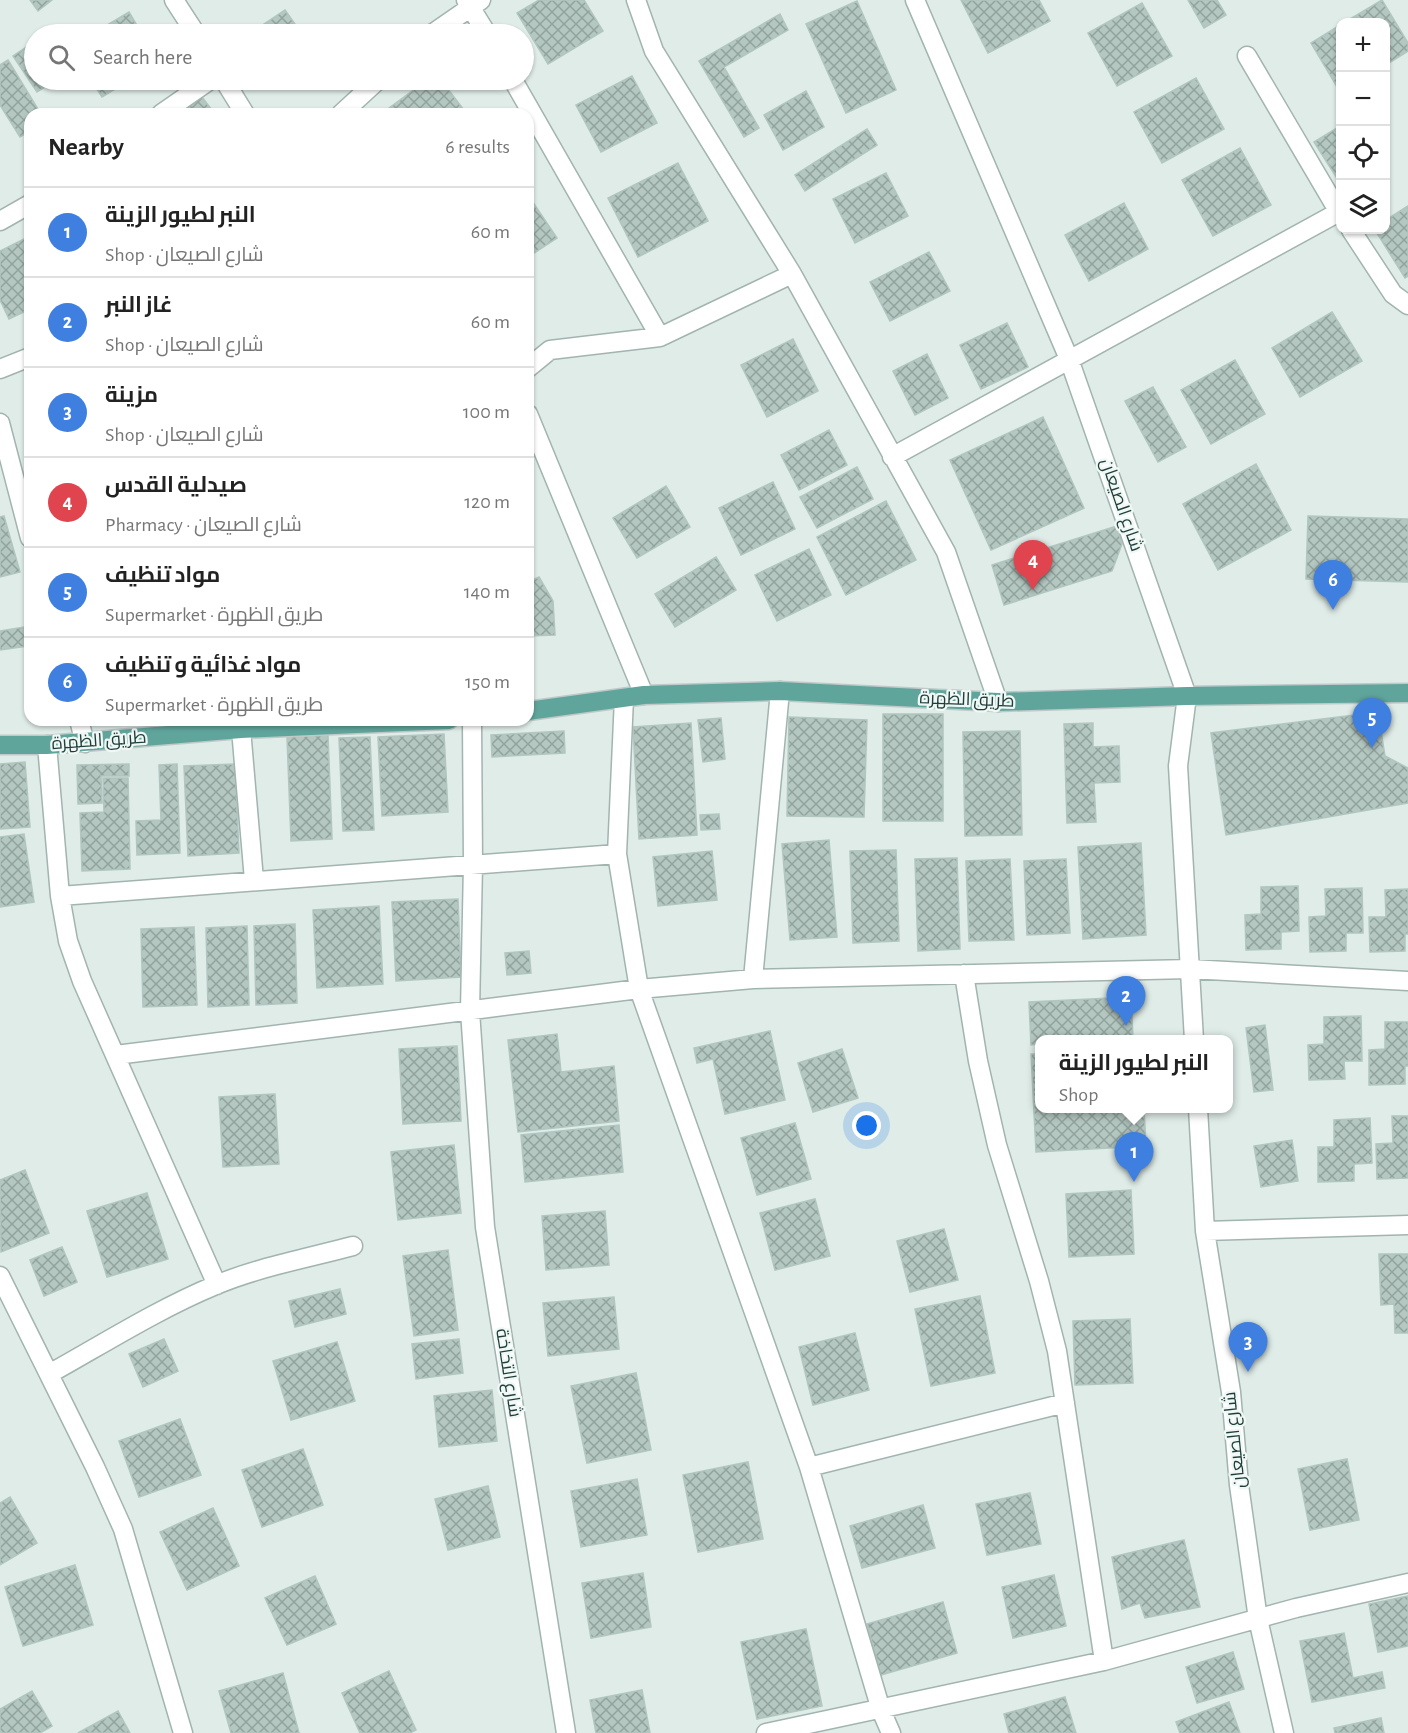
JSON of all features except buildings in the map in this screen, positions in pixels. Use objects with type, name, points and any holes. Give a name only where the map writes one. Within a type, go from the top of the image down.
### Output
[{"type":"main road","name":"طريق الظهرة","points":[[534,710],[644,695],[780,691],[999,702],[1187,696],[1408,693]]},
{"type":"main road","name":"طريق الظهرة","points":[[0,745],[85,743],[240,729],[307,726]]},
{"type":"street","points":[[174,0],[190,24]]},
{"type":"street","points":[[636,0],[654,51],[792,274],[946,552],[999,702]]},
{"type":"street","name":"شارع الصيعان","points":[[915,0],[1069,359],[1187,696],[1178,766],[1194,1035]]},
{"type":"street","points":[[445,24],[473,2],[483,24]]},
{"type":"street","points":[[1247,56],[1336,206]]},
{"type":"street","points":[[170,108],[196,90]]},
{"type":"street","points":[[230,90],[240,108]]},
{"type":"street","points":[[348,108],[367,90]]},
{"type":"street","points":[[519,90],[529,108]]},
{"type":"street","points":[[534,117],[660,337]]},
{"type":"street","points":[[0,220],[24,207]]},
{"type":"street","points":[[892,457],[1336,215]]},
{"type":"street","points":[[1354,234],[1393,294],[1408,305]]},
{"type":"street","points":[[534,363],[550,350],[660,337],[792,274]]},
{"type":"street","points":[[0,369],[24,359]]},
{"type":"street","points":[[0,423],[24,515]]},
{"type":"street","points":[[534,429],[644,695]]},
{"type":"street","points":[[753,979],[780,691]]},
{"type":"street","points":[[624,698],[617,854],[639,989],[809,1467],[881,1710],[891,1733]]},
{"type":"street","points":[[81,726],[85,743]]},
{"type":"street","name":"شارع التخاخة","points":[[472,726],[473,864],[470,1011],[485,1227],[566,1733]]},
{"type":"street","points":[[240,729],[254,880]]},
{"type":"street","points":[[47,745],[60,896],[68,941],[78,971],[217,1285]]},
{"type":"street","points":[[60,896],[617,854]]},
{"type":"street","points":[[116,1055],[639,989],[753,979],[1190,969],[1408,981]]},
{"type":"street","points":[[964,974],[978,1061],[997,1145],[1039,1281],[1057,1351],[1104,1661]]},
{"type":"street","name":"شارع الصيعان","points":[[1198,1113],[1205,1231],[1231,1392],[1239,1485],[1258,1619],[1284,1733]]},
{"type":"street","points":[[1205,1231],[1408,1225]]},
{"type":"street","points":[[49,1374],[174,1304],[217,1285],[258,1271],[353,1246]]},
{"type":"street","points":[[0,1276],[123,1529],[183,1733]]},
{"type":"street","points":[[809,1467],[1065,1402]]},
{"type":"street","points":[[766,1733],[1104,1661],[1296,1608],[1408,1583]]},
{"type":"place","name":"صيدلية القدس","points":[[1033,590]]},
{"type":"place","name":"مواد غذائية و تنظيف","points":[[1333,610]]},
{"type":"place","name":"مواد تنظيف","points":[[1372,748]]},
{"type":"place","name":"غاز النبر","points":[[1126,1026]]},
{"type":"place","name":"النبر لطيور الزينة","points":[[1134,1182]]},
{"type":"place","name":"مزينة","points":[[1248,1372]]}]
